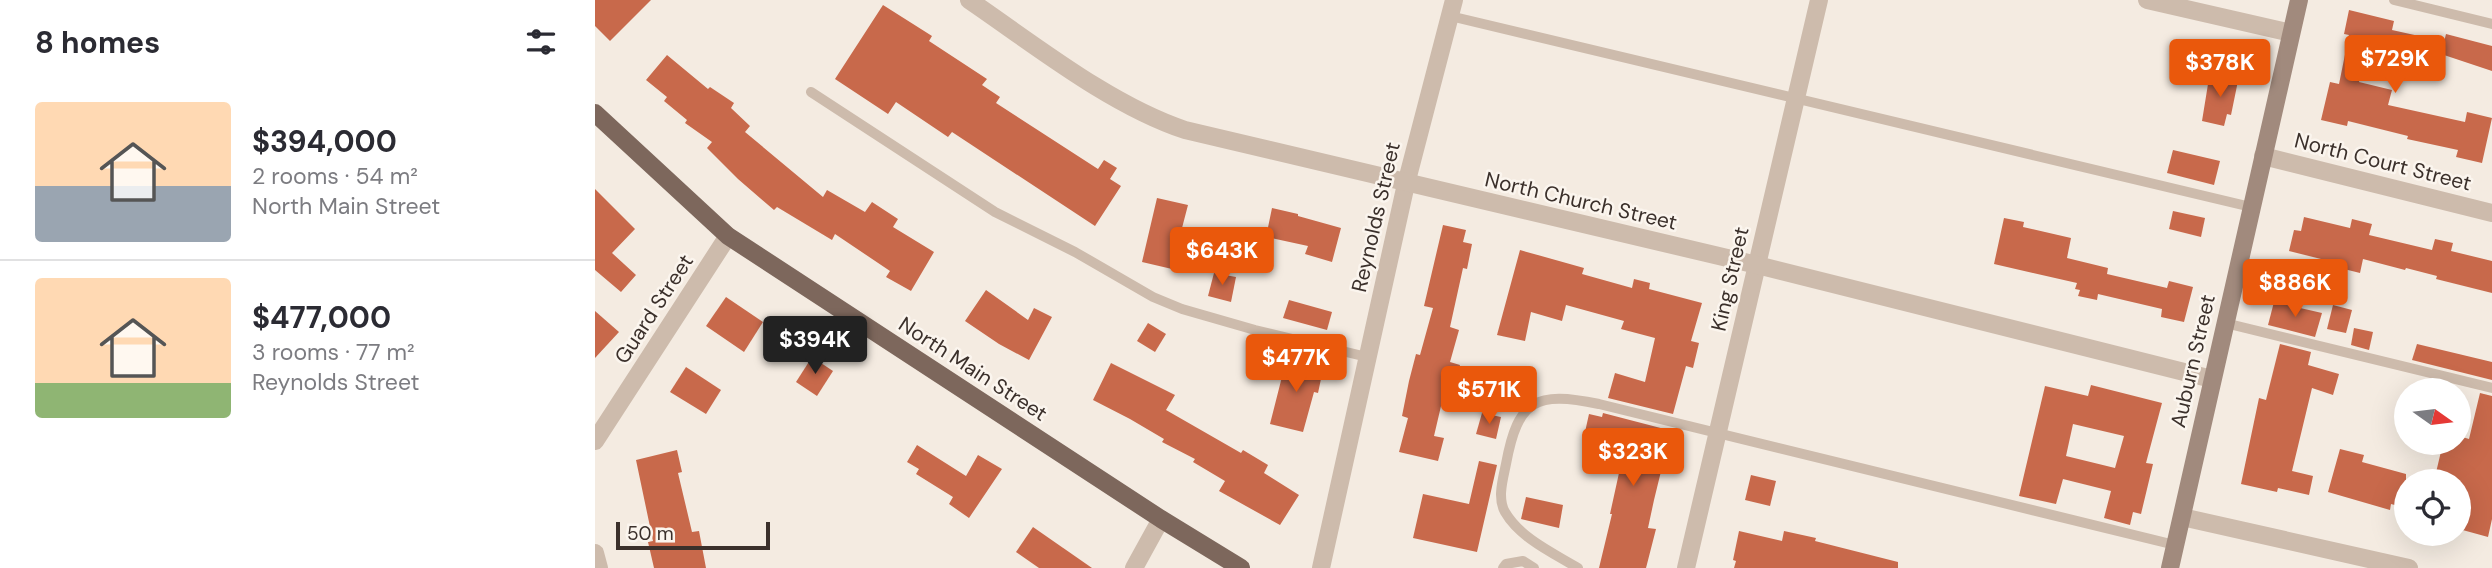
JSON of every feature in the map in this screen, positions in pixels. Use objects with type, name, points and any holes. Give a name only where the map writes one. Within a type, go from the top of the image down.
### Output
[{"type":"main road","name":"Auburn Street","points":[[2170,568],[2299,0]]},
{"type":"main road","name":"North Main Street","points":[[595,113],[728,236],[1160,519],[1241,568]]},
{"type":"street","name":"North Church Street","points":[[969,0],[1090,81],[1147,116],[1168,124],[1406,184],[1757,265],[2212,379]]},
{"type":"street","name":"King Street","points":[[1686,568],[1819,0]]},
{"type":"street","points":[[2147,0],[2291,33]]},
{"type":"street","name":"Reynolds Street","points":[[1321,568],[1406,184],[1452,8]]},
{"type":"street","name":"North Court Street","points":[[2263,156],[2492,213]]},
{"type":"street","name":"Guard Street","points":[[595,441],[728,236]]},
{"type":"street","points":[[2182,517],[2409,568]]},
{"type":"street","points":[[1134,568],[1160,519]]},
{"type":"street","points":[[595,553],[599,568]]},
{"type":"lane","points":[[2394,0],[2492,24]]},
{"type":"lane","points":[[1452,8],[1795,99],[2251,207]]},
{"type":"lane","points":[[811,92],[995,212],[1075,252],[1153,297],[1182,309],[1255,330],[1367,357]]},
{"type":"lane","points":[[2225,323],[2492,388]]},
{"type":"lane","points":[[1578,568],[1535,542],[1503,509],[1501,493],[1517,422],[1525,409],[1549,398],[1572,398],[2175,545]]},
{"type":"lane","points":[[1503,568],[1506,564],[1523,561],[1534,568]]},
{"type":"building","points":[[595,0],[651,0],[610,41],[595,26]]},
{"type":"building","points":[[883,5],[932,36],[929,41],[987,79],[982,85],[1000,97],[996,103],[1098,169],[1104,160],[1117,168],[1110,179],[1121,186],[1095,226],[952,132],[948,137],[896,102],[888,114],[835,79]]},
{"type":"building","points":[[2349,10],[2394,21],[2392,30],[2419,36],[2413,59],[2366,49],[2359,82],[2392,90],[2388,105],[2465,122],[2467,112],[2492,118],[2482,163],[2456,157],[2458,150],[2407,139],[2408,136],[2348,121],[2347,126],[2321,120],[2330,82],[2339,84],[2349,35],[2344,34]]},
{"type":"building","points":[[2446,34],[2492,46],[2492,71],[2441,54]]},
{"type":"building","points":[[667,55],[708,89],[710,87],[734,103],[731,108],[750,126],[745,132],[823,197],[827,190],[865,212],[872,202],[898,219],[893,227],[934,252],[911,291],[886,277],[890,271],[835,234],[832,240],[777,207],[774,210],[738,179],[707,148],[712,142],[685,123],[687,120],[664,101],[667,97],[646,80]]},
{"type":"building","points":[[2220,72],[2239,76],[2231,115],[2227,114],[2224,126],[2202,121],[2209,78],[2216,80]]},
{"type":"building","points":[[2173,150],[2220,161],[2214,185],[2167,173]]},
{"type":"building","points":[[595,189],[635,229],[612,253],[636,275],[621,292],[595,270]]},
{"type":"building","points":[[1157,198],[1188,205],[1182,228],[1205,234],[1200,255],[1177,250],[1172,269],[1142,262]]},
{"type":"building","points":[[1272,208],[1341,228],[1332,262],[1305,254],[1308,246],[1266,237]]},
{"type":"building","points":[[2173,211],[2205,218],[2201,237],[2169,229]]},
{"type":"building","points":[[2304,217],[2350,228],[2352,219],[2372,224],[2369,235],[2432,250],[2435,239],[2453,243],[2451,251],[2492,261],[2492,293],[2436,279],[2437,276],[2363,259],[2360,273],[2332,266],[2333,262],[2289,251],[2294,230],[2301,231]]},
{"type":"building","points":[[2004,218],[2024,222],[2023,227],[2071,238],[2067,258],[2108,268],[2107,274],[2167,288],[2169,281],[2193,287],[2184,322],[2161,317],[2162,309],[2098,294],[2097,300],[2078,296],[2080,290],[2075,289],[2077,283],[1994,264]]},
{"type":"building","points":[[1443,225],[1466,230],[1463,242],[1472,244],[1467,269],[1463,268],[1450,327],[1459,330],[1450,362],[1460,365],[1453,392],[1445,389],[1434,436],[1444,438],[1438,461],[1399,452],[1408,418],[1402,416],[1409,381],[1416,354],[1420,355],[1433,308],[1424,306]]},
{"type":"building","points":[[1520,250],[1584,268],[1582,274],[1632,288],[1634,279],[1650,283],[1649,289],[1702,303],[1691,341],[1699,343],[1693,368],[1686,366],[1673,414],[1608,398],[1615,373],[1645,382],[1655,338],[1621,329],[1624,321],[1566,305],[1562,321],[1531,312],[1525,341],[1497,335]]},
{"type":"building","points":[[1214,273],[1236,277],[1231,302],[1208,296]]},
{"type":"building","points":[[986,290],[1028,320],[1034,308],[1052,317],[1029,360],[965,321]]},
{"type":"building","points":[[726,297],[763,322],[744,352],[706,326]]},
{"type":"building","points":[[1289,300],[1332,312],[1327,330],[1283,318]]},
{"type":"building","points":[[2274,302],[2322,313],[2315,337],[2268,325]]},
{"type":"building","points":[[2333,305],[2352,310],[2346,333],[2327,329]]},
{"type":"building","points":[[595,311],[619,332],[595,358]]},
{"type":"building","points":[[1148,323],[1166,334],[1155,352],[1137,341]]},
{"type":"building","points":[[2354,328],[2373,332],[2369,350],[2351,345]]},
{"type":"building","points":[[2280,344],[2311,352],[2308,365],[2339,374],[2333,395],[2312,388],[2292,471],[2313,476],[2309,495],[2278,488],[2277,492],[2241,484],[2259,398],[2266,400]]},
{"type":"building","points":[[2417,344],[2492,362],[2492,380],[2412,360]]},
{"type":"building","points":[[812,357],[833,371],[817,396],[796,382]]},
{"type":"building","points":[[1287,357],[1324,365],[1318,393],[1314,392],[1303,432],[1270,424]]},
{"type":"building","points":[[1111,363],[1175,395],[1166,410],[1241,453],[1243,450],[1268,465],[1264,473],[1299,495],[1280,525],[1219,491],[1225,481],[1193,462],[1195,459],[1093,400]]},
{"type":"building","points":[[686,367],[721,390],[706,414],[670,392]]},
{"type":"building","points":[[2091,385],[2162,403],[2146,463],[2153,464],[2141,514],[2133,512],[2130,525],[2104,518],[2111,491],[2063,479],[2056,504],[2019,496],[2045,386],[2088,396]],"holes":[[[2073,424],[2124,436],[2115,468],[2066,456]]]},
{"type":"building","points":[[2480,393],[2492,396],[2492,519],[2488,537],[2471,532],[2471,469],[2437,469],[2440,455],[2471,455],[2471,431]]},
{"type":"building","points":[[1482,413],[1501,417],[1496,439],[1476,434]]},
{"type":"building","points":[[1603,413],[1676,432],[1669,460],[1664,459],[1654,500],[1648,528],[1656,529],[1646,568],[1599,568],[1626,441],[1585,432],[1589,414],[1602,417]]},
{"type":"building","points":[[917,445],[966,476],[978,455],[1002,469],[969,518],[949,504],[953,497],[916,474],[919,469],[907,462]]},
{"type":"building","points":[[2340,449],[2364,455],[2362,462],[2394,471],[2394,505],[2391,504],[2390,510],[2328,492]]},
{"type":"building","points":[[677,450],[682,472],[678,473],[692,532],[699,531],[706,568],[654,568],[648,542],[653,541],[636,460]]},
{"type":"building","points":[[1479,461],[1497,465],[1477,552],[1413,538],[1423,494],[1469,504]]},
{"type":"building","points":[[1751,475],[1776,481],[1770,506],[1745,500]]},
{"type":"building","points":[[1526,497],[1563,505],[1559,528],[1521,519]]},
{"type":"building","points":[[1033,527],[1092,568],[1039,568],[1016,552]]},
{"type":"building","points":[[1739,531],[1782,541],[1784,531],[1816,538],[1815,541],[1898,562],[1898,568],[1734,568]]}]
